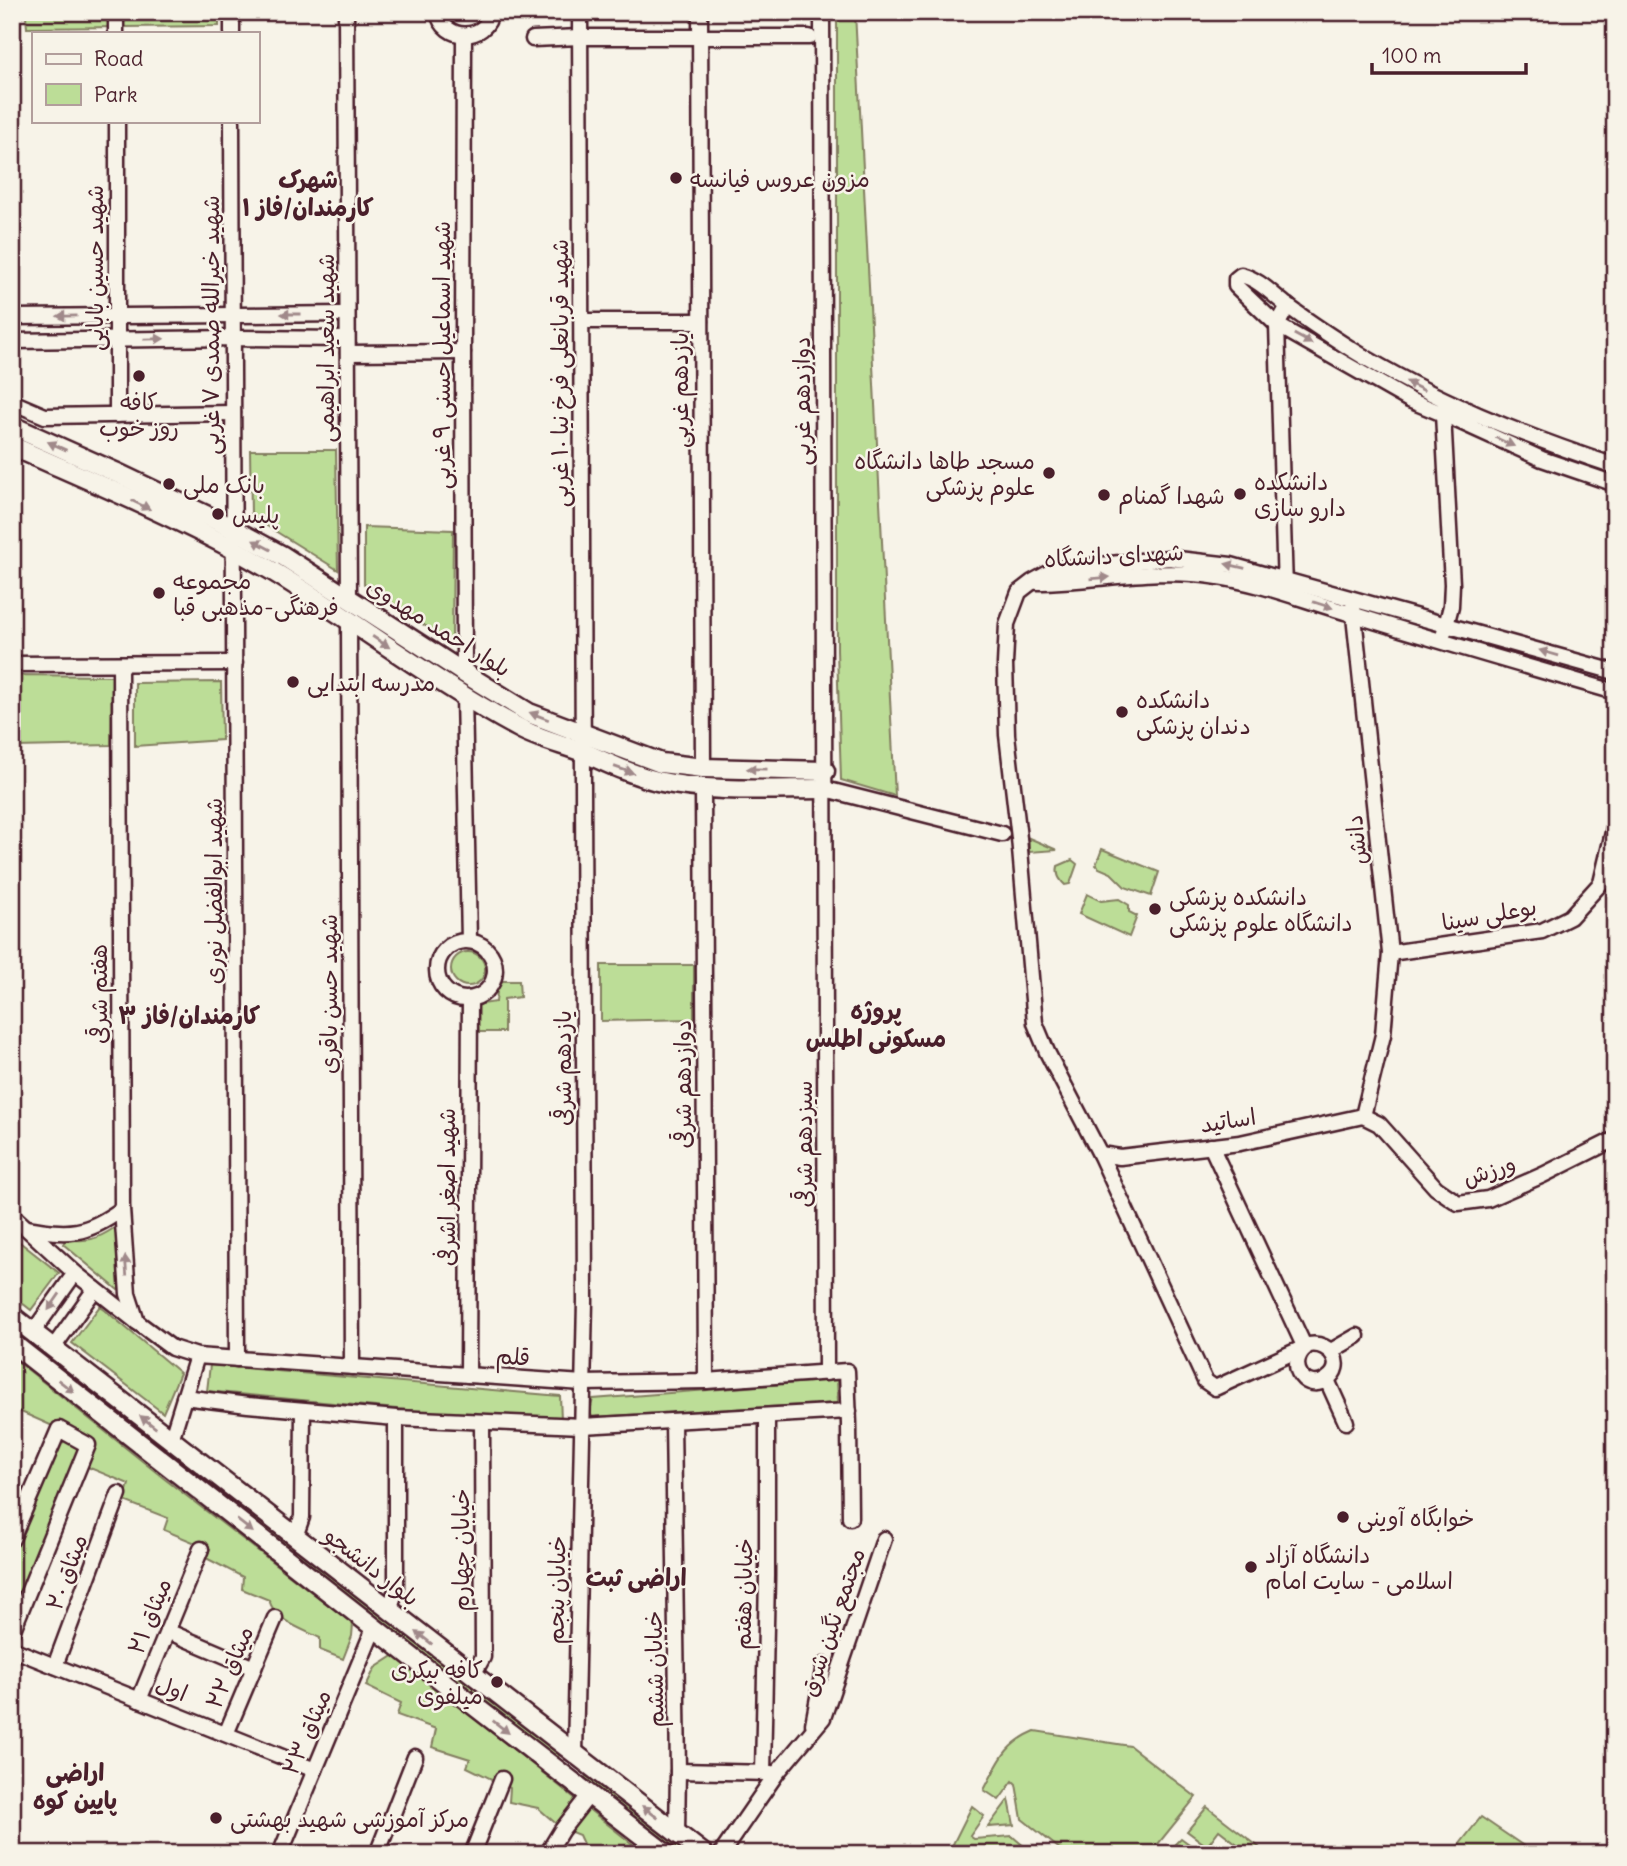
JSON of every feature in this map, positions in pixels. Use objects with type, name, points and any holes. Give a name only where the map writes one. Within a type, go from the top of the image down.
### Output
[{"type":"main road","name":"بلوار احمد مهدوی","points":[[12,426],[115,472],[283,556],[529,713],[662,763],[703,768],[825,771]]},
{"type":"main road","name":"بلوار احمد مهدوی","points":[[12,446],[107,488],[274,572],[521,729],[617,768],[657,781],[703,787],[825,789]]},
{"type":"main road","name":"بلوار دانشجو","points":[[12,1316],[704,1854]]},
{"type":"main road","name":"بلوار دانشجو","points":[[12,1343],[666,1854]]},
{"type":"main road","points":[[562,1774],[575,1754]]},
{"type":"street","points":[[116,12],[116,32]]},
{"type":"street","points":[[232,12],[232,32]]},
{"type":"street","name":"شهید سعید ابراهیمی","points":[[346,12],[349,599]]},
{"type":"street","points":[[438,12],[438,17],[448,31],[464,36],[481,31],[491,17],[491,12]]},
{"type":"street","name":"شهید قربانعلی فرخ نیا ۱۰ غربی","points":[[580,12],[583,752]]},
{"type":"street","name":"یازدهم غربی","points":[[700,12],[703,768]]},
{"type":"street","name":"دوازدهم غربی","points":[[822,12],[825,789]]},
{"type":"street","name":"شهید اسماعیل حسنی ۹ غربی","points":[[464,36],[464,673]]},
{"type":"street","points":[[533,39],[809,37]]},
{"type":"street","name":"شهید حسین بابایی","points":[[117,122],[117,415]]},
{"type":"street","name":"شهید خیرالله صمدی ۷ غربی","points":[[232,122],[233,550]]},
{"type":"street","points":[[1346,355],[1277,325],[1236,286],[1236,279],[1241,275],[1251,277],[1346,355],[1409,401],[1445,407],[1615,466]]},
{"type":"street","points":[[1285,587],[1277,325],[1288,306]]},
{"type":"street","points":[[12,317],[347,314]]},
{"type":"street","points":[[582,321],[701,321]]},
{"type":"street","points":[[12,341],[234,338],[463,352]]},
{"type":"street","points":[[12,402],[46,416],[233,413]]},
{"type":"street","points":[[1445,407],[1542,459],[1615,484]]},
{"type":"street","points":[[1441,641],[1451,606],[1452,584],[1445,407]]},
{"type":"street","name":"شهید ابوالفضل نوری","points":[[233,550],[237,1359]]},
{"type":"street","name":"شهدای دانشگاه","points":[[1100,1154],[1047,1052],[1035,1023],[1007,735],[1007,624],[1019,592],[1032,582],[1169,572],[1212,576],[1353,599],[1615,672]]},
{"type":"street","name":"شهدای دانشگاه","points":[[1285,587],[1353,615],[1615,692]]},
{"type":"street","name":"دانش","points":[[1353,599],[1390,953],[1383,1035],[1363,1116]]},
{"type":"street","name":"شهید حسن باقری","points":[[349,621],[352,1367]]},
{"type":"street","points":[[12,664],[235,663]]},
{"type":"street","name":"هفتم شرقی","points":[[120,664],[122,1209],[128,1294],[137,1322]]},
{"type":"street","points":[[464,695],[469,941]]},
{"type":"street","name":"یازدهم شرقی","points":[[582,1426],[586,1301],[583,752]]},
{"type":"street","name":"دوازدهم شرقی","points":[[703,787],[706,1381]]},
{"type":"street","points":[[825,789],[1002,834]]},
{"type":"street","name":"سیزدهم شرقی","points":[[825,789],[826,1373]]},
{"type":"street","name":"بوعلی سینا","points":[[1390,953],[1542,931],[1570,917],[1601,883],[1615,824]]},
{"type":"street","points":[[462,941],[477,943],[489,952],[495,965],[495,973],[489,987],[478,997],[470,999],[455,997],[439,982],[437,967],[443,953],[448,947],[462,941]]},
{"type":"street","name":"شهید اصغر اشرفی","points":[[468,1375],[470,999]]},
{"type":"street","name":"اساتید","points":[[1100,1154],[1120,1157],[1240,1143],[1363,1116]]},
{"type":"street","name":"ورزش","points":[[1363,1116],[1379,1124],[1436,1188],[1458,1203],[1488,1199],[1615,1139]]},
{"type":"street","points":[[1212,1146],[1305,1348]]},
{"type":"street","points":[[1100,1154],[1205,1381],[1215,1388],[1305,1348],[1319,1344],[1334,1356],[1335,1367],[1327,1380],[1315,1383],[1304,1379],[1300,1374],[1297,1369],[1298,1357],[1305,1348]]},
{"type":"street","points":[[26,1228],[58,1233],[84,1230],[102,1224],[122,1209]]},
{"type":"street","name":"قلم","points":[[12,1215],[75,1273],[137,1322],[172,1348],[197,1356],[583,1383],[706,1381],[826,1373]]},
{"type":"street","points":[[33,1332],[75,1273]]},
{"type":"street","points":[[53,1348],[95,1289]]},
{"type":"street","points":[[1331,1351],[1357,1336]]},
{"type":"street","points":[[171,1440],[197,1356]]},
{"type":"street","points":[[826,1373],[847,1371],[850,1518]]},
{"type":"street","points":[[1327,1380],[1346,1422]]},
{"type":"street","points":[[184,1397],[396,1418],[582,1426],[849,1412]]},
{"type":"street","points":[[295,1537],[302,1517],[303,1409]]},
{"type":"street","name":"خیابان هفتم","points":[[767,1416],[769,1773]]},
{"type":"street","points":[[388,1610],[396,1590],[396,1418]]},
{"type":"street","name":"خیابان ششم","points":[[673,1421],[677,1833]]},
{"type":"street","name":"خیابان چهارم","points":[[472,1675],[483,1657],[482,1423]]},
{"type":"street","name":"خیابان پنجم","points":[[575,1754],[582,1426]]},
{"type":"street","points":[[12,1539],[59,1429],[88,1445],[12,1632]]},
{"type":"street","name":"میثاق ۲۰","points":[[55,1667],[119,1494]]},
{"type":"street","name":"مجتمع نگین شرق","points":[[721,1854],[769,1773],[823,1718],[884,1539]]},
{"type":"street","name":"میثاق ۲۱","points":[[139,1700],[201,1549]]},
{"type":"street","name":"میثاق ۲۲","points":[[226,1734],[275,1618]]},
{"type":"street","name":"میثاق ۲۳","points":[[280,1854],[374,1628]]},
{"type":"street","points":[[167,1631],[254,1668]]},
{"type":"street","name":"اول","points":[[12,1649],[315,1770]]},
{"type":"street","points":[[811,1732],[824,1665]]},
{"type":"street","points":[[377,1854],[415,1757]]},
{"type":"street","points":[[678,1771],[769,1773]]},
{"type":"street","points":[[472,1854],[502,1779]]},
{"type":"street","points":[[553,1852],[589,1795]]},
{"type":"green space","points":[[12,12],[219,12],[219,26],[27,28],[26,16],[12,19]]},
{"type":"green space","points":[[837,12],[855,12],[895,796],[841,780],[837,650]]},
{"type":"green space","points":[[250,450],[336,450],[338,570],[251,516]]},
{"type":"green space","points":[[364,527],[453,530],[452,644],[364,584]]},
{"type":"green space","points":[[15,675],[112,676],[111,745],[16,747]]},
{"type":"green space","points":[[221,682],[222,740],[135,746],[135,683]]},
{"type":"green space","points":[[1029,838],[1057,850],[1029,852]]},
{"type":"green space","points":[[1102,849],[1159,872],[1151,896],[1125,887],[1111,873],[1099,868],[1096,865]]},
{"type":"green space","points":[[1072,860],[1077,864],[1070,884],[1065,885],[1058,876],[1058,866]]},
{"type":"green space","points":[[1087,894],[1101,901],[1119,899],[1129,905],[1129,912],[1137,916],[1129,937],[1079,914]]},
{"type":"green space","points":[[468,952],[480,957],[485,969],[480,981],[468,986],[456,981],[451,969],[456,957]]},
{"type":"green space","points":[[601,965],[694,965],[694,1019],[601,1021]]},
{"type":"green space","points":[[498,981],[519,981],[520,997],[504,999],[504,1032],[479,1032],[476,1005],[496,1002]]},
{"type":"green space","points":[[114,1228],[121,1230],[122,1288],[118,1290],[63,1244],[66,1239],[91,1239]]},
{"type":"green space","points":[[12,1236],[59,1273],[31,1310],[12,1295]]},
{"type":"green space","points":[[100,1306],[180,1373],[163,1413],[72,1343]]},
{"type":"green space","points":[[12,1326],[561,1753],[557,1758],[12,1334]]},
{"type":"green space","points":[[12,1357],[353,1624],[352,1636],[343,1659],[320,1650],[320,1638],[283,1619],[269,1600],[242,1589],[243,1577],[206,1558],[210,1549],[164,1530],[168,1518],[124,1501],[129,1484],[85,1466],[89,1442],[12,1408]]},
{"type":"green space","points":[[210,1365],[560,1396],[561,1419],[492,1418],[207,1391]]},
{"type":"green space","points":[[837,1380],[838,1403],[592,1417],[590,1411],[593,1399]]},
{"type":"green space","points":[[61,1438],[82,1446],[12,1621],[12,1554]]},
{"type":"green space","points":[[395,1655],[645,1854],[595,1854],[584,1846],[579,1835],[561,1828],[538,1808],[509,1802],[510,1788],[467,1767],[470,1759],[432,1747],[436,1729],[397,1715],[401,1703],[366,1686],[375,1668]]},
{"type":"green space","points":[[1035,1731],[1130,1746],[1196,1797],[1150,1854],[1066,1854],[1022,1819],[1016,1784],[1013,1781],[999,1800],[984,1790],[1009,1748]]},
{"type":"green space","points":[[587,1774],[690,1854],[679,1854],[619,1808],[585,1778]]},
{"type":"green space","points":[[1009,1799],[1014,1825],[988,1827]]},
{"type":"green space","points":[[972,1806],[984,1816],[970,1836],[974,1839],[1012,1836],[1026,1848],[1022,1854],[948,1854]]},
{"type":"green space","points":[[1207,1807],[1259,1847],[1236,1854],[1241,1847],[1219,1830],[1207,1846],[1187,1831]]},
{"type":"green space","points":[[1481,1817],[1528,1849],[1524,1854],[1452,1854]]},
{"type":"green space","points":[[1181,1838],[1200,1852],[1199,1854],[1178,1854],[1175,1844]]},
{"type":"place","name":"مزون عروس فیانسه","points":[[676,178]]},
{"type":"place","name":"کافه روز خوب","points":[[139,376]]},
{"type":"place","name":"مسجد طاها دانشگاه علوم پزشکی","points":[[1049,473]]},
{"type":"place","name":"بانک ملی","points":[[169,484]]},
{"type":"place","name":"دانشکده دارو سازی","points":[[1240,494]]},
{"type":"place","name":"شهدا گمنام","points":[[1104,495]]},
{"type":"place","name":"پلیس","points":[[218,514]]},
{"type":"place","name":"مجموعه فرهنگی-مذهبی قبا","points":[[159,593]]},
{"type":"place","name":"مدرسه ابتدایی","points":[[293,682]]},
{"type":"place","name":"دانشکده دندان پزشکی","points":[[1122,712]]},
{"type":"place","name":"دانشکده پزشکی دانشگاه علوم پزشکی","points":[[1155,909]]},
{"type":"place","name":"خوابگاه آوینی","points":[[1343,1517]]},
{"type":"place","name":"دانشگاه آزاد اسلامی - سایت امام","points":[[1251,1567]]},
{"type":"place","name":"کافه بیکری میلفوی","points":[[497,1682]]},
{"type":"place","name":"مرکز آموزشی شهید بهشتی","points":[[216,1818]]},
{"type":"district","name":"شهرک کارمندان/فاز ۱","points":[[308,193]]},
{"type":"district","name":"کارمندان/فاز ۳","points":[[189,1015]]},
{"type":"district","name":"پروژه مسکونی اطلس","points":[[876,1024]]},
{"type":"district","name":"اراضی ثبت","points":[[636,1577]]},
{"type":"district","name":"اراضی پایین کوه","points":[[75,1786]]}]
